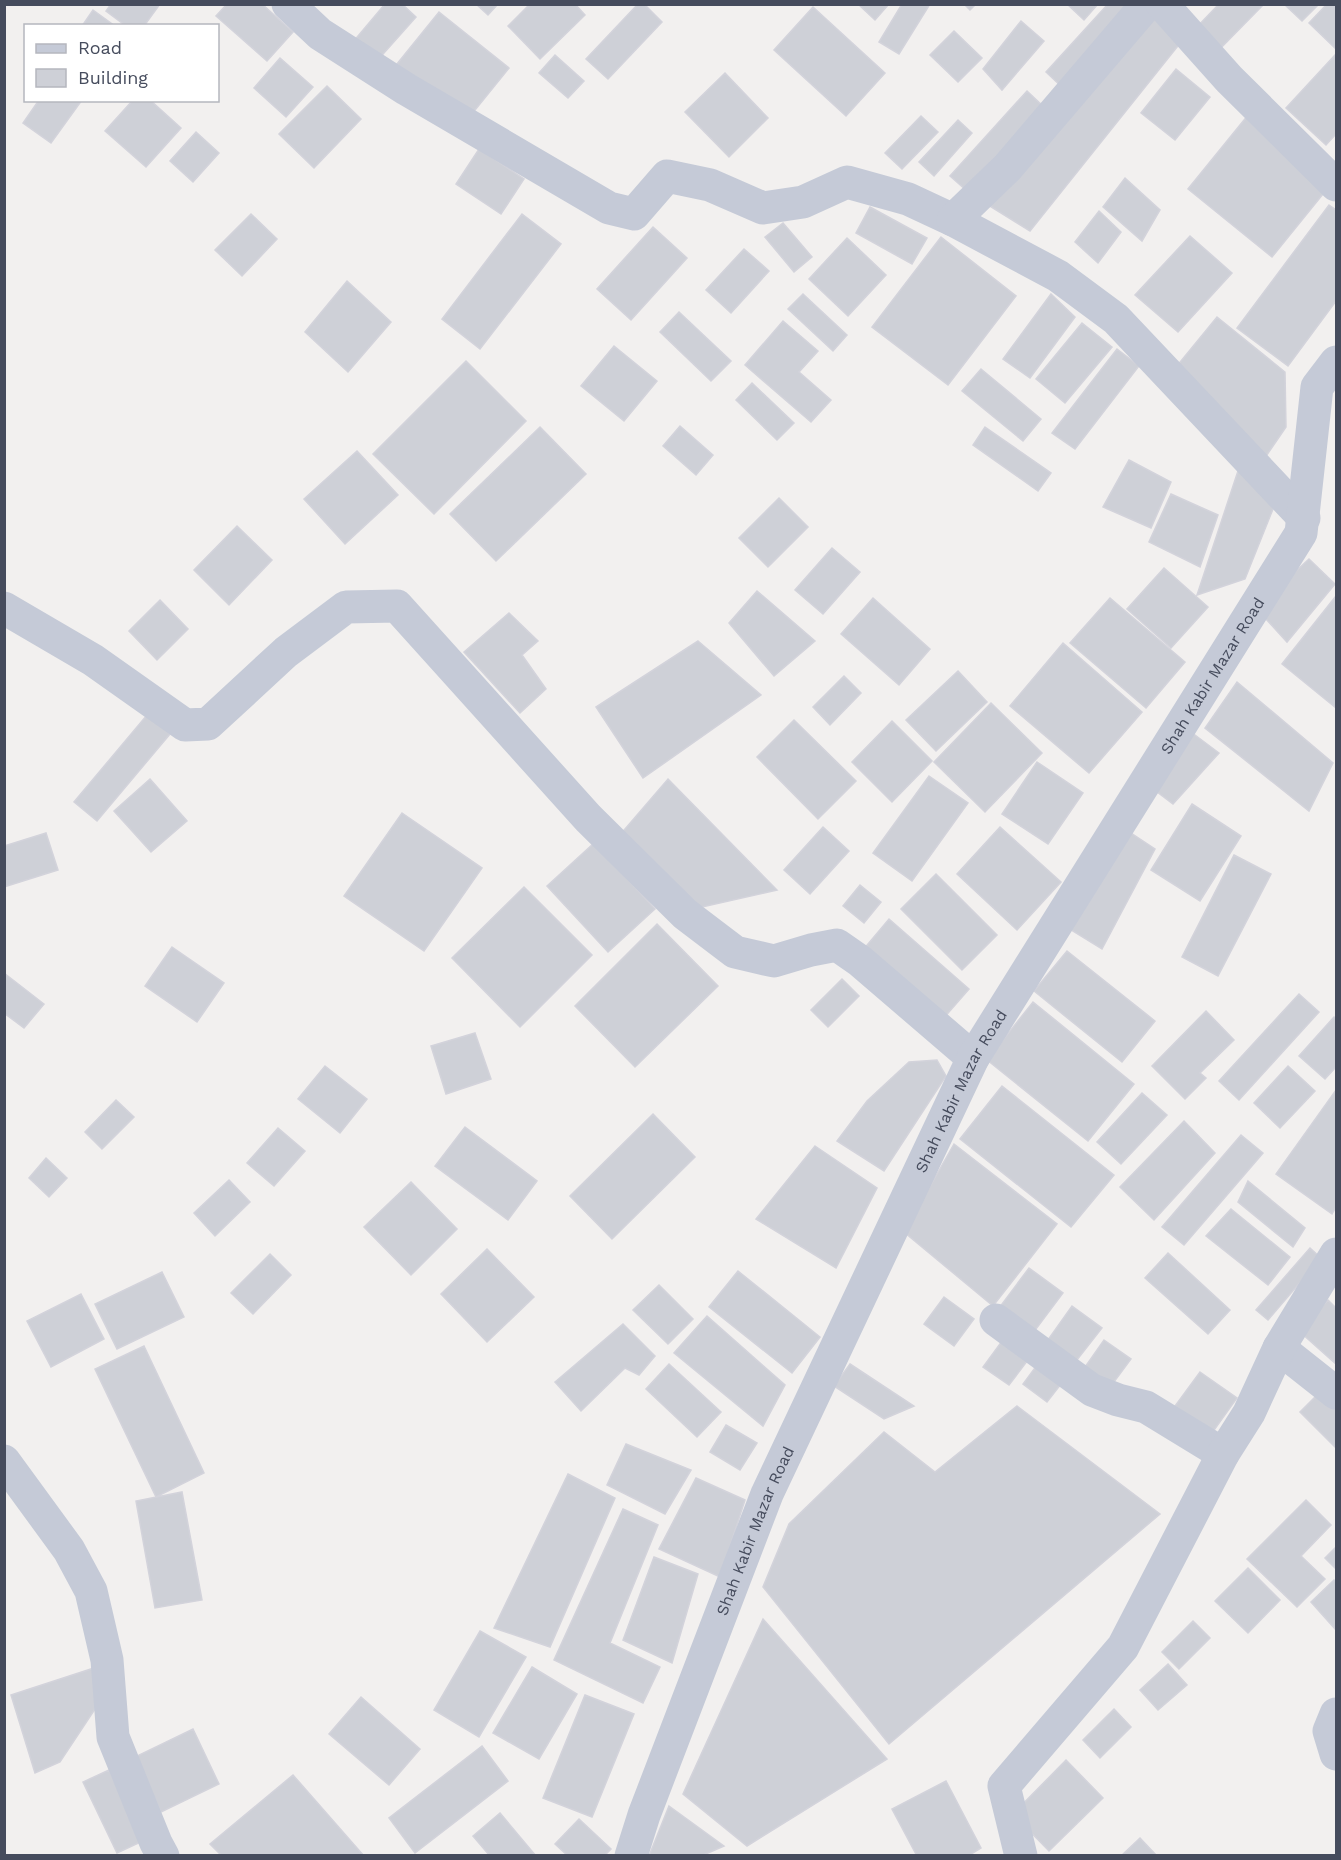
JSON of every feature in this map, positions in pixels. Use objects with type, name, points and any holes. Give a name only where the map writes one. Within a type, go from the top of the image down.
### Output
[{"type":"street","points":[[288,4],[320,34],[397,83],[609,208],[634,214],[667,176],[710,185],[763,208],[803,202],[847,182],[908,200],[953,220],[1058,276],[1116,319],[1304,518]]},
{"type":"street","points":[[953,220],[1007,168],[1147,4]]},
{"type":"street","points":[[1162,4],[1229,79],[1336,185]]},
{"type":"street","name":"Shah Kabir Mazar Road","points":[[631,1856],[644,1815],[767,1494],[973,1058],[1301,533],[1317,387],[1336,362]]},
{"type":"street","points":[[4,608],[93,660],[185,725],[208,724],[286,652],[346,607],[397,606],[588,818],[686,914],[735,952],[774,961],[837,945],[973,1058]]},
{"type":"street","points":[[1021,1856],[1004,1786],[1123,1647],[1223,1454],[1250,1413],[1279,1348],[1336,1254]]},
{"type":"street","points":[[996,1320],[1092,1390],[1146,1407],[1223,1454]]},
{"type":"street","points":[[1279,1348],[1336,1394]]},
{"type":"street","points":[[4,1461],[69,1550],[91,1591],[107,1660],[113,1737],[156,1843],[164,1856]]},
{"type":"street","points":[[1336,1714],[1329,1731],[1336,1754]]},
{"type":"building","points":[[111,4],[160,4],[145,24],[123,24],[106,11]]},
{"type":"building","points":[[227,4],[262,4],[293,32],[267,61],[216,16]]},
{"type":"building","points":[[385,4],[402,4],[416,17],[376,62],[353,42]]},
{"type":"building","points":[[476,4],[498,4],[488,15]]},
{"type":"building","points":[[530,4],[575,4],[585,15],[540,59],[508,26]]},
{"type":"building","points":[[638,4],[644,4],[662,22],[608,79],[586,59]]},
{"type":"building","points":[[858,4],[889,4],[875,20]]},
{"type":"building","points":[[902,4],[930,4],[899,54],[879,42]]},
{"type":"building","points":[[964,4],[976,4],[970,10]]},
{"type":"building","points":[[1067,4],[1098,4],[1084,20]]},
{"type":"building","points":[[1108,4],[1141,4],[1064,89],[1046,72]]},
{"type":"building","points":[[1219,4],[1264,4],[1216,53],[1194,30]]},
{"type":"building","points":[[1284,4],[1319,4],[1302,21]]},
{"type":"building","points":[[1327,4],[1336,4],[1336,49],[1309,23]]},
{"type":"building","points":[[813,7],[885,73],[846,116],[774,50]]},
{"type":"building","points":[[93,10],[112,24],[83,24]]},
{"type":"building","points":[[439,12],[509,68],[467,120],[397,64]]},
{"type":"building","points":[[1155,18],[1181,42],[1030,231],[985,203]]},
{"type":"building","points":[[1021,21],[1044,41],[1002,90],[983,69]]},
{"type":"building","points":[[954,31],[982,58],[958,82],[930,55]]},
{"type":"building","points":[[1336,54],[1336,134],[1326,145],[1286,108]]},
{"type":"building","points":[[555,55],[584,81],[568,98],[539,73]]},
{"type":"building","points":[[280,58],[313,87],[286,117],[254,88]]},
{"type":"building","points":[[1176,69],[1210,97],[1175,140],[1141,113]]},
{"type":"building","points":[[725,73],[768,118],[729,157],[685,112]]},
{"type":"building","points":[[327,86],[361,119],[314,168],[279,134]]},
{"type":"building","points":[[1027,91],[1044,107],[967,191],[950,176]]},
{"type":"building","points":[[38,102],[81,102],[51,143],[23,123]]},
{"type":"building","points":[[131,102],[152,102],[181,128],[146,167],[105,131]]},
{"type":"building","points":[[1249,114],[1323,194],[1272,257],[1188,189]]},
{"type":"building","points":[[921,116],[938,132],[902,169],[885,153]]},
{"type":"building","points":[[958,120],[972,133],[934,176],[919,162]]},
{"type":"building","points":[[196,132],[219,153],[193,182],[170,161]]},
{"type":"building","points":[[479,149],[524,179],[501,214],[456,184]]},
{"type":"building","points":[[1125,178],[1160,210],[1142,241],[1103,207]]},
{"type":"building","points":[[1329,205],[1336,210],[1336,301],[1288,366],[1237,328]]},
{"type":"building","points":[[870,207],[927,238],[912,264],[856,233]]},
{"type":"building","points":[[1099,211],[1121,232],[1098,263],[1075,242]]},
{"type":"building","points":[[251,214],[277,239],[242,276],[215,250]]},
{"type":"building","points":[[522,214],[561,244],[480,349],[442,319]]},
{"type":"building","points":[[783,223],[812,257],[794,272],[765,237]]},
{"type":"building","points":[[653,227],[687,258],[631,320],[597,289]]},
{"type":"building","points":[[1190,236],[1232,273],[1178,332],[1135,295]]},
{"type":"building","points":[[941,237],[1016,296],[948,385],[872,327]]},
{"type":"building","points":[[847,238],[886,275],[848,316],[809,279]]},
{"type":"building","points":[[744,249],[769,271],[731,313],[706,290]]},
{"type":"building","points":[[347,281],[391,322],[348,372],[305,332]]},
{"type":"building","points":[[803,294],[847,335],[833,351],[788,309]]},
{"type":"building","points":[[1051,294],[1075,317],[1030,378],[1003,359]]},
{"type":"building","points":[[679,312],[731,361],[711,381],[660,332]]},
{"type":"building","points":[[1217,317],[1285,372],[1286,427],[1262,462],[1172,372]]},
{"type":"building","points":[[783,321],[818,351],[799,372],[831,400],[811,422],[745,365]]},
{"type":"building","points":[[1082,323],[1112,347],[1065,403],[1036,379]]},
{"type":"building","points":[[614,346],[657,381],[624,421],[581,386]]},
{"type":"building","points":[[1117,349],[1139,366],[1075,449],[1052,433]]},
{"type":"building","points":[[466,361],[526,421],[434,514],[373,454]]},
{"type":"building","points":[[981,369],[1041,419],[1023,441],[962,391]]},
{"type":"building","points":[[752,383],[794,423],[777,440],[736,400]]},
{"type":"building","points":[[680,426],[713,455],[696,475],[663,446]]},
{"type":"building","points":[[540,427],[586,474],[496,561],[450,514]]},
{"type":"building","points":[[985,427],[1051,473],[1038,491],[973,445]]},
{"type":"building","points":[[357,451],[398,495],[345,544],[304,499]]},
{"type":"building","points":[[1129,460],[1171,482],[1151,528],[1103,507]]},
{"type":"building","points":[[1239,468],[1279,494],[1245,579],[1197,595]]},
{"type":"building","points":[[1171,494],[1218,515],[1200,567],[1149,542]]},
{"type":"building","points":[[779,498],[808,527],[768,567],[739,538]]},
{"type":"building","points":[[237,526],[272,560],[229,605],[194,570]]},
{"type":"building","points":[[832,548],[860,572],[823,614],[795,590]]},
{"type":"building","points":[[1309,559],[1335,584],[1287,642],[1256,608]]},
{"type":"building","points":[[1164,568],[1208,607],[1171,648],[1127,609]]},
{"type":"building","points":[[757,591],[815,641],[774,676],[729,623]]},
{"type":"building","points":[[1336,596],[1336,708],[1282,664]]},
{"type":"building","points":[[873,598],[930,649],[899,685],[841,634]]},
{"type":"building","points":[[1110,598],[1185,662],[1146,708],[1070,643]]},
{"type":"building","points":[[160,600],[188,629],[157,660],[129,631]]},
{"type":"building","points":[[509,613],[538,641],[522,655],[546,689],[520,713],[464,652]]},
{"type":"building","points":[[698,641],[761,695],[643,778],[596,707]]},
{"type":"building","points":[[1063,643],[1142,712],[1089,773],[1010,706]]},
{"type":"building","points":[[958,671],[987,702],[936,751],[906,720]]},
{"type":"building","points":[[844,676],[861,693],[830,725],[813,707]]},
{"type":"building","points":[[1237,682],[1333,763],[1309,811],[1205,728]]},
{"type":"building","points":[[991,703],[1042,753],[985,812],[934,762]]},
{"type":"building","points":[[147,715],[170,734],[97,821],[74,802]]},
{"type":"building","points":[[794,720],[856,781],[818,819],[757,757]]},
{"type":"building","points":[[892,721],[932,761],[892,802],[852,762]]},
{"type":"building","points":[[1187,729],[1219,753],[1173,804],[1148,785]]},
{"type":"building","points":[[1037,762],[1083,793],[1048,844],[1002,814]]},
{"type":"building","points":[[929,776],[968,803],[912,881],[873,853]]},
{"type":"building","points":[[150,779],[187,821],[151,852],[114,811]]},
{"type":"building","points":[[668,779],[777,890],[689,910],[619,836]]},
{"type":"building","points":[[1192,804],[1241,836],[1200,901],[1151,870]]},
{"type":"building","points":[[402,813],[482,868],[424,951],[344,896]]},
{"type":"building","points":[[823,827],[849,851],[810,894],[784,870]]},
{"type":"building","points":[[1000,827],[1061,882],[1017,930],[957,874]]},
{"type":"building","points":[[1125,829],[1155,849],[1102,949],[1068,928]]},
{"type":"building","points":[[46,833],[58,870],[4,887],[4,846]]},
{"type":"building","points":[[594,843],[655,909],[608,952],[547,886]]},
{"type":"building","points":[[1234,855],[1271,874],[1218,976],[1182,957]]},
{"type":"building","points":[[936,874],[997,935],[962,970],[901,909]]},
{"type":"building","points":[[860,885],[881,902],[864,923],[843,906]]},
{"type":"building","points":[[524,887],[592,955],[520,1027],[452,958]]},
{"type":"building","points":[[889,919],[969,989],[942,1020],[863,950]]},
{"type":"building","points":[[657,924],[718,986],[635,1067],[575,1006]]},
{"type":"building","points":[[172,947],[224,983],[197,1022],[145,986]]},
{"type":"building","points":[[1067,951],[1155,1021],[1122,1062],[1034,991]]},
{"type":"building","points":[[4,973],[44,1004],[24,1028],[4,1013]]},
{"type":"building","points":[[842,979],[859,996],[828,1027],[811,1010]]},
{"type":"building","points":[[1299,994],[1319,1012],[1239,1100],[1219,1081]]},
{"type":"building","points":[[1033,1002],[1134,1084],[1088,1141],[987,1060]]},
{"type":"building","points":[[1206,1011],[1234,1040],[1200,1073],[1206,1078],[1185,1099],[1152,1066]]},
{"type":"building","points":[[1334,1017],[1336,1019],[1336,1067],[1325,1079],[1299,1056]]},
{"type":"building","points":[[475,1033],[491,1079],[446,1094],[431,1046]]},
{"type":"building","points":[[937,1060],[946,1076],[884,1171],[837,1141],[867,1101],[909,1062]]},
{"type":"building","points":[[325,1066],[367,1099],[340,1133],[298,1099]]},
{"type":"building","points":[[1288,1066],[1315,1091],[1280,1128],[1254,1103]]},
{"type":"building","points":[[1002,1086],[1114,1175],[1071,1227],[960,1139]]},
{"type":"building","points":[[1336,1090],[1336,1207],[1332,1214],[1276,1174]]},
{"type":"building","points":[[1142,1093],[1167,1115],[1121,1164],[1097,1142]]},
{"type":"building","points":[[116,1100],[134,1117],[102,1149],[85,1132]]},
{"type":"building","points":[[653,1114],[695,1157],[612,1239],[570,1196]]},
{"type":"building","points":[[1184,1121],[1215,1153],[1154,1220],[1120,1187]]},
{"type":"building","points":[[465,1127],[537,1181],[508,1220],[435,1166]]},
{"type":"building","points":[[278,1128],[305,1151],[274,1186],[247,1163]]},
{"type":"building","points":[[1241,1135],[1263,1153],[1184,1245],[1162,1227]]},
{"type":"building","points":[[954,1144],[1057,1224],[993,1306],[904,1232]]},
{"type":"building","points":[[815,1146],[877,1188],[836,1268],[756,1219]]},
{"type":"building","points":[[46,1158],[67,1178],[49,1197],[29,1178]]},
{"type":"building","points":[[229,1180],[250,1202],[215,1236],[194,1213]]},
{"type":"building","points":[[1248,1181],[1305,1228],[1293,1247],[1238,1202]]},
{"type":"building","points":[[411,1182],[457,1229],[411,1275],[364,1227]]},
{"type":"building","points":[[1231,1209],[1290,1257],[1268,1285],[1206,1236]]},
{"type":"building","points":[[1310,1248],[1321,1258],[1268,1320],[1256,1310]]},
{"type":"building","points":[[487,1249],[534,1297],[487,1342],[441,1294]]},
{"type":"building","points":[[1168,1253],[1230,1310],[1208,1334],[1145,1278]]},
{"type":"building","points":[[270,1254],[291,1275],[253,1314],[231,1293]]},
{"type":"building","points":[[1029,1268],[1063,1293],[1033,1333],[999,1308]]},
{"type":"building","points":[[738,1271],[820,1337],[792,1373],[709,1307]]},
{"type":"building","points":[[162,1272],[184,1317],[117,1349],[95,1304]]},
{"type":"building","points":[[659,1285],[693,1319],[668,1344],[633,1310]]},
{"type":"building","points":[[81,1294],[104,1339],[51,1367],[27,1321]]},
{"type":"building","points":[[944,1297],[974,1319],[954,1346],[924,1324]]},
{"type":"building","points":[[1328,1300],[1336,1308],[1336,1364],[1300,1332]]},
{"type":"building","points":[[1072,1306],[1102,1328],[1073,1365],[1045,1344]]},
{"type":"building","points":[[707,1316],[785,1385],[763,1426],[674,1353]]},
{"type":"building","points":[[623,1324],[655,1356],[639,1375],[625,1368],[581,1411],[555,1382]]},
{"type":"building","points":[[1005,1337],[1031,1356],[1009,1385],[983,1367]]},
{"type":"building","points":[[1104,1340],[1131,1359],[1111,1386],[1085,1367]]},
{"type":"building","points":[[144,1346],[204,1473],[156,1497],[95,1369]]},
{"type":"building","points":[[1040,1361],[1065,1379],[1047,1402],[1023,1384]]},
{"type":"building","points":[[669,1364],[721,1412],[697,1437],[646,1389]]},
{"type":"building","points":[[850,1364],[914,1406],[884,1419],[834,1386]]},
{"type":"building","points":[[1200,1372],[1237,1398],[1212,1433],[1175,1406]]},
{"type":"building","points":[[1322,1390],[1336,1405],[1336,1448],[1300,1412]]},
{"type":"building","points":[[1017,1406],[1160,1514],[889,1744],[763,1587],[789,1524],[884,1432],[935,1472]]},
{"type":"building","points":[[726,1425],[757,1443],[740,1470],[710,1452]]},
{"type":"building","points":[[626,1444],[691,1470],[665,1514],[607,1485]]},
{"type":"building","points":[[568,1474],[615,1498],[550,1647],[494,1628]]},
{"type":"building","points":[[696,1478],[745,1500],[720,1577],[659,1549]]},
{"type":"building","points":[[182,1492],[202,1600],[155,1608],[136,1501]]},
{"type":"building","points":[[1306,1500],[1331,1525],[1301,1556],[1325,1579],[1297,1607],[1247,1559]]},
{"type":"building","points":[[623,1509],[658,1525],[610,1643],[660,1667],[643,1703],[554,1660]]},
{"type":"building","points":[[1336,1547],[1336,1569],[1325,1558]]},
{"type":"building","points":[[654,1557],[698,1574],[672,1663],[623,1640]]},
{"type":"building","points":[[1248,1568],[1280,1600],[1248,1633],[1215,1601]]},
{"type":"building","points":[[1334,1580],[1336,1582],[1336,1630],[1311,1602]]},
{"type":"building","points":[[763,1619],[887,1759],[747,1846],[683,1794]]},
{"type":"building","points":[[1193,1621],[1210,1638],[1179,1669],[1162,1652]]},
{"type":"building","points":[[480,1631],[526,1657],[479,1737],[434,1710]]},
{"type":"building","points":[[1168,1664],[1187,1685],[1158,1710],[1140,1690]]},
{"type":"building","points":[[532,1667],[577,1694],[539,1759],[493,1733]]},
{"type":"building","points":[[94,1668],[107,1691],[60,1762],[35,1773],[11,1695]]},
{"type":"building","points":[[585,1695],[634,1714],[592,1817],[543,1798]]},
{"type":"building","points":[[361,1697],[420,1749],[389,1785],[329,1734]]},
{"type":"building","points":[[1114,1709],[1131,1727],[1100,1758],[1083,1740]]},
{"type":"building","points":[[193,1729],[219,1784],[161,1812],[135,1757]]},
{"type":"building","points":[[482,1746],[508,1781],[415,1853],[389,1818]]},
{"type":"building","points":[[1066,1760],[1103,1798],[1049,1851],[1013,1814]]},
{"type":"building","points":[[109,1770],[143,1841],[117,1853],[83,1782]]},
{"type":"building","points":[[293,1775],[364,1856],[222,1856],[210,1844]]},
{"type":"building","points":[[946,1781],[981,1848],[968,1856],[917,1856],[892,1809]]},
{"type":"building","points":[[669,1806],[724,1846],[701,1856],[649,1856]]},
{"type":"building","points":[[500,1813],[536,1856],[490,1856],[473,1836]]},
{"type":"building","points":[[579,1819],[611,1849],[604,1856],[568,1856],[555,1844]]},
{"type":"building","points":[[1140,1838],[1157,1856],[1121,1856]]}]
